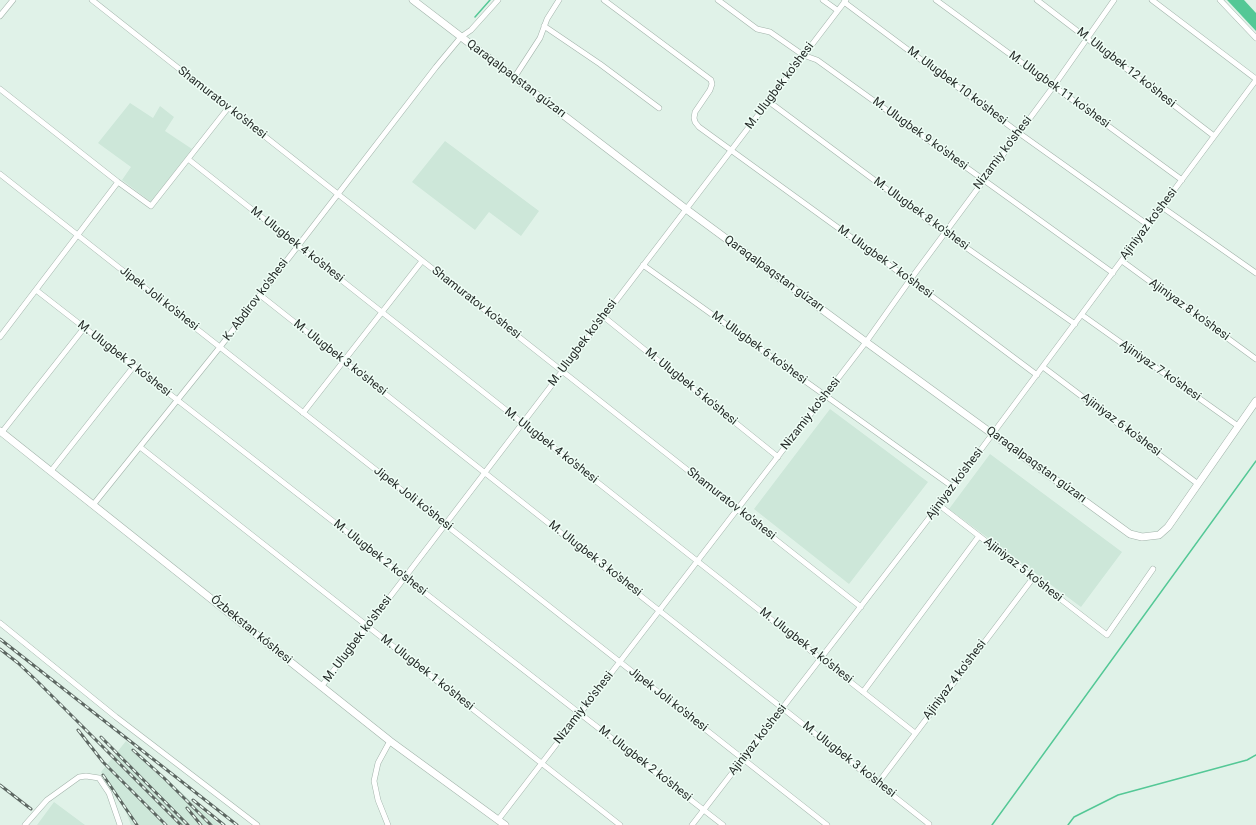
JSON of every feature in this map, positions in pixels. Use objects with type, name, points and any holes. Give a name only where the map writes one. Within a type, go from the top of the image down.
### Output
[{"type":"street","points":[[0,16],[13,0]]},
{"type":"street","name":"Shamuratov ko'shesi","points":[[92,0],[861,607]]},
{"type":"street","name":"Qaraqalpaqstan gúzarı","points":[[413,0],[686,209],[1130,534],[1142,538],[1159,535],[1168,527],[1198,484]]},
{"type":"street","name":"K. Abdirov ko'shesi","points":[[93,505],[220,347],[337,194],[461,37],[471,30],[498,0]]},
{"type":"street","points":[[514,78],[540,38],[544,26],[559,0]]},
{"type":"street","name":"M. Ulugbek 7 ko'shesi","points":[[604,0],[711,80],[711,88],[695,112],[695,122],[699,126],[1037,375]]},
{"type":"street","name":"M. Ulugbek 9 ko'shesi","points":[[718,0],[757,29],[770,32],[803,55],[817,60],[1113,273]]},
{"type":"street","points":[[823,0],[837,10]]},
{"type":"street","name":"M. Ulugbek 11 ko'shesi","points":[[936,0],[1182,180]]},
{"type":"street","name":"M. Ulugbek 12 ko'shesi","points":[[1037,0],[1214,136]]},
{"type":"street","name":"Nizamiy ko'shesi","points":[[498,820],[866,342],[944,232],[1053,86],[1114,0]]},
{"type":"street","points":[[1152,0],[1256,80]]},
{"type":"street","points":[[1220,0],[1256,38]]},
{"type":"street","name":"M. Ulugbek ko'shesi","points":[[321,687],[845,1]]},
{"type":"street","name":"M. Ulugbek 10 ko'shesi","points":[[845,1],[1019,132],[1148,225]]},
{"type":"street","points":[[544,26],[600,64],[659,108]]},
{"type":"street","name":"Ajiniyaz ko'shesi","points":[[692,825],[953,488],[1256,80]]},
{"type":"street","points":[[0,89],[118,182],[151,206],[228,108]]},
{"type":"street","name":"M. Ulugbek 8 ko'shesi","points":[[768,101],[944,232],[1075,324]]},
{"type":"street","name":"M. Ulugbek 4 ko'shesi","points":[[188,159],[915,732]]},
{"type":"street","name":"Jipek Joli ko'shesi","points":[[0,174],[827,825]]},
{"type":"street","points":[[1,334],[118,182]]},
{"type":"street","points":[[1162,207],[1256,273]]},
{"type":"street","points":[[304,413],[422,261]]},
{"type":"street","name":"Ajiniyaz 8 ko'shesi","points":[[1122,261],[1256,359]]},
{"type":"street","name":"M. Ulugbek 6 ko'shesi","points":[[643,265],[953,488]]},
{"type":"street","name":"M. Ulugbek 2 ko'shesi","points":[[36,290],[723,825]]},
{"type":"street","name":"M. Ulugbek 3 ko'shesi","points":[[260,295],[929,824]]},
{"type":"street","name":"Ajiniyaz 7 ko'shesi","points":[[1082,315],[1238,426]]},
{"type":"street","name":"M. Ulugbek 5 ko'shesi","points":[[604,317],[778,457]]},
{"type":"street","points":[[1,432],[84,328]]},
{"type":"street","points":[[51,471],[134,366]]},
{"type":"street","name":"Ajiniyaz 6 ko'shesi","points":[[1043,367],[1198,484]]},
{"type":"street","points":[[1198,484],[1256,401]]},
{"type":"street","name":"Ózbekstan kóshesi","points":[[1,432],[390,741],[505,825]]},
{"type":"street","name":"M. Ulugbek 1 ko'shesi","points":[[140,447],[620,825]]},
{"type":"street","name":"Ajiniyaz 5 ko'shesi","points":[[939,505],[1107,635],[1153,569]]},
{"type":"street","points":[[863,692],[979,536]]},
{"type":"street","name":"Ajiniyaz 4 ko'shesi","points":[[878,783],[915,732],[1033,578]]},
{"type":"street","points":[[0,623],[116,717],[257,825]]},
{"type":"street","points":[[388,825],[378,800],[374,781],[378,764],[390,741]]},
{"type":"street","points":[[25,825],[47,800],[79,777],[86,776],[99,778],[109,793],[120,825]]},
{"type":"shaded area","points":[[1227,0],[1244,0],[1256,13],[1256,31]]},
{"type":"shaded area","points":[[130,103],[153,118],[160,106],[174,117],[165,131],[192,149],[151,202],[122,180],[131,167],[98,143]]},
{"type":"shaded area","points":[[445,141],[539,211],[521,236],[489,212],[475,230],[412,182]]},
{"type":"shaded area","points":[[830,409],[928,482],[849,584],[754,509]]},
{"type":"shaded area","points":[[990,454],[1122,552],[1081,607],[949,509]]},
{"type":"shaded area","points":[[126,741],[194,804],[220,825],[131,825],[126,812],[101,772]]},
{"type":"shaded area","points":[[54,802],[85,825],[37,825]]},
{"type":"waterway","points":[[475,17],[490,0]]},
{"type":"waterway","points":[[992,825],[1256,461]]},
{"type":"waterway","points":[[1068,825],[1074,817],[1118,795],[1247,760],[1256,755]]},
{"type":"railway","points":[[0,639],[237,825]]},
{"type":"railway","points":[[0,649],[37,681],[181,825]]},
{"type":"railway","points":[[78,730],[103,762],[166,825]]},
{"type":"railway","points":[[101,737],[188,825]]},
{"type":"railway","points":[[133,750],[164,778],[211,825]]},
{"type":"railway","points":[[103,775],[137,825]]},
{"type":"railway","points":[[0,785],[31,809]]},
{"type":"railway","points":[[193,800],[224,825]]},
{"type":"railway","points":[[187,808],[201,825]]}]
